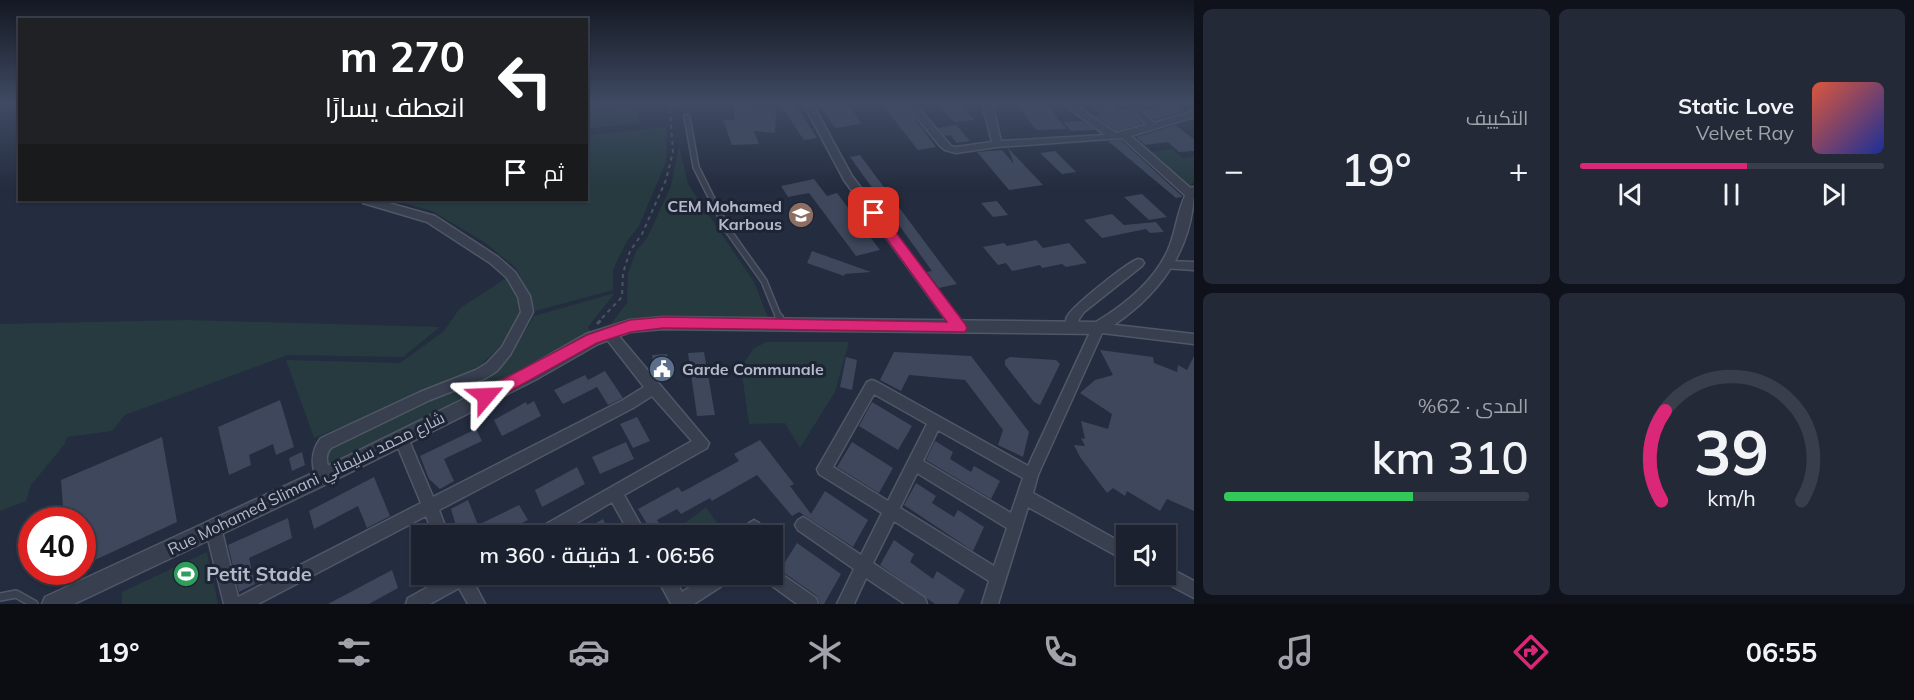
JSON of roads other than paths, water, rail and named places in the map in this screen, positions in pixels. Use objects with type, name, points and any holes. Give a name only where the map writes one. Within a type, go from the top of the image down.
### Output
[{"type":"street","points":[[822,131],[848,178],[960,328]]},
{"type":"street","points":[[933,131],[948,148],[956,150],[997,144],[1119,136],[1137,131]]},
{"type":"street","points":[[994,131],[997,144]]},
{"type":"street","points":[[990,604],[1031,475],[1098,328],[1120,316],[1167,265],[1176,247],[1193,193],[1111,131]]},
{"type":"street","points":[[323,477],[318,458],[320,450],[326,443],[425,396],[481,374],[506,351],[527,312],[524,296],[510,275],[494,260],[431,219],[370,201]]},
{"type":"street","points":[[1072,327],[1073,317],[1080,309],[1138,263]]},
{"type":"street","points":[[1167,265],[1194,266]]},
{"type":"street","name":"Rue Mohamed Slimani شارع محمد سليماني","points":[[52,604],[323,477],[604,335],[630,326],[663,322],[783,326],[1098,328]]},
{"type":"street","points":[[1098,328],[1188,338]]},
{"type":"street","points":[[558,525],[702,443],[604,335]]},
{"type":"street","points":[[999,578],[824,469],[872,386],[1031,475]]},
{"type":"street","points":[[241,604],[617,410],[652,388]]},
{"type":"street","points":[[845,604],[935,421]]},
{"type":"street","points":[[401,438],[437,525]]},
{"type":"street","points":[[914,463],[1015,524]]},
{"type":"street","points":[[615,493],[634,525]]},
{"type":"street","points":[[1023,496],[1116,547]]},
{"type":"street","points":[[803,525],[919,604]]},
{"type":"street","points":[[213,527],[232,604]]},
{"type":"street","points":[[1176,580],[1194,590]]},
{"type":"street","points":[[783,584],[810,604]]},
{"type":"street","points":[[414,604],[447,585]]},
{"type":"street","points":[[468,585],[477,604]]},
{"type":"street","points":[[669,585],[679,604],[708,585]]},
{"type":"lane","points":[[690,131],[696,167],[727,229],[764,281],[783,326]]},
{"type":"lane","points":[[1188,338],[1194,346]]},
{"type":"lane","points":[[0,597],[16,594],[34,604]]},
{"type":"place","name":"CEM Mohamed Karbous","points":[[801,215]]},
{"type":"place","name":"Garde Communale","points":[[662,369]]},
{"type":"place","name":"Petit Stade","points":[[186,574]]}]
